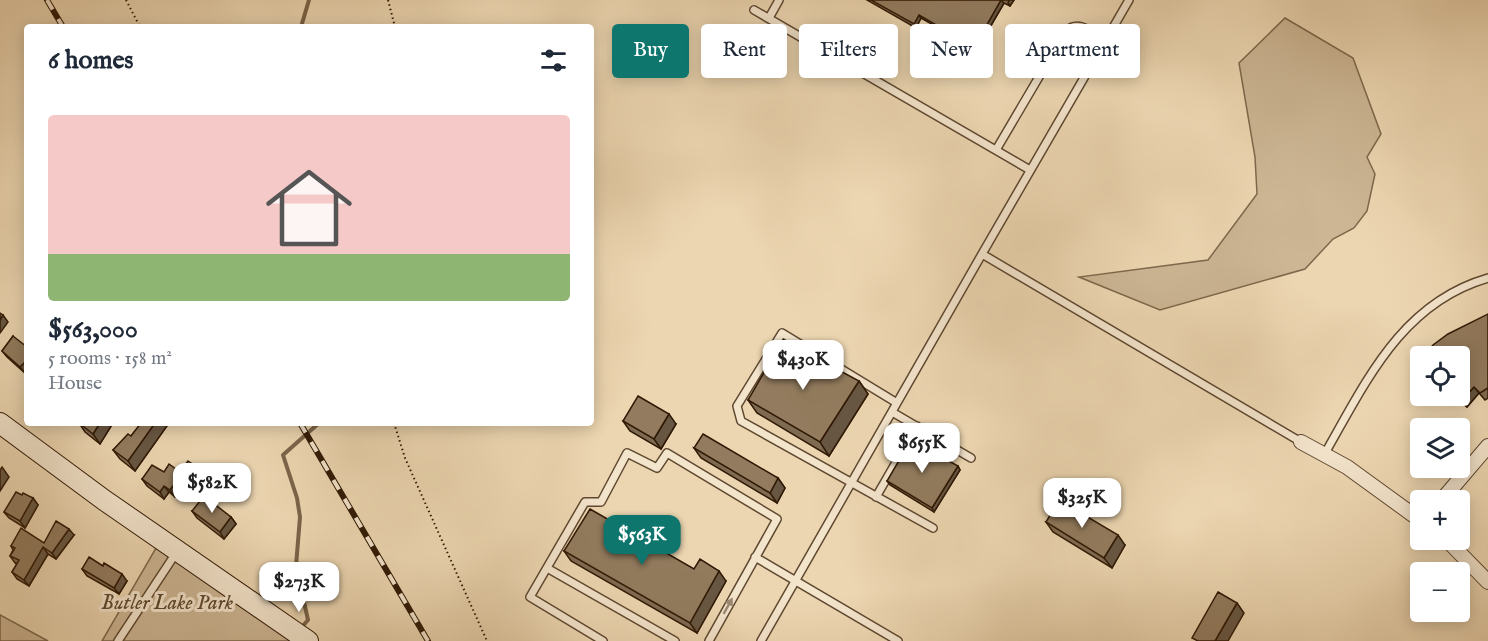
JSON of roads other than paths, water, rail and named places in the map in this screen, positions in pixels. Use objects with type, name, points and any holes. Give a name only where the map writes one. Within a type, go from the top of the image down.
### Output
[{"type":"main road","points":[[0,423],[177,551],[308,641]]},
{"type":"street","points":[[1301,442],[1347,468],[1410,513]]},
{"type":"street","points":[[1450,490],[1488,446]]},
{"type":"street","points":[[1458,550],[1488,582]]},
{"type":"street","points":[[1463,550],[1488,566]]},
{"type":"lane","points":[[769,18],[779,0]]},
{"type":"lane","points":[[1115,24],[1129,0]]},
{"type":"lane","points":[[754,10],[1030,170]]},
{"type":"lane","points":[[996,150],[1038,78]]},
{"type":"lane","points":[[761,641],[1084,78]]},
{"type":"lane","points":[[982,254],[1301,442]]},
{"type":"lane","points":[[1324,455],[1400,333],[1428,307],[1469,283],[1488,278]]},
{"type":"lane","points":[[897,403],[782,333],[736,406],[741,421],[933,528]]},
{"type":"lane","points":[[892,412],[971,458]]},
{"type":"lane","points":[[876,497],[917,426]]},
{"type":"lane","points":[[603,641],[530,597],[585,502],[601,502],[627,453],[657,468],[667,453],[777,519],[709,641]]},
{"type":"lane","points":[[118,641],[177,551]]},
{"type":"lane","points":[[755,557],[898,641]]},
{"type":"lane","points":[[547,568],[675,641]]},
{"type":"waterway","points":[[302,24],[309,0]]},
{"type":"waterway","points":[[300,629],[308,620],[296,566],[300,517],[297,498],[283,455],[316,426]]},
{"type":"railway","points":[[47,0],[61,24]]},
{"type":"railway","points":[[302,426],[428,641]]},
{"type":"park label","name":"Butler Lake Park","points":[[167,603]]}]
